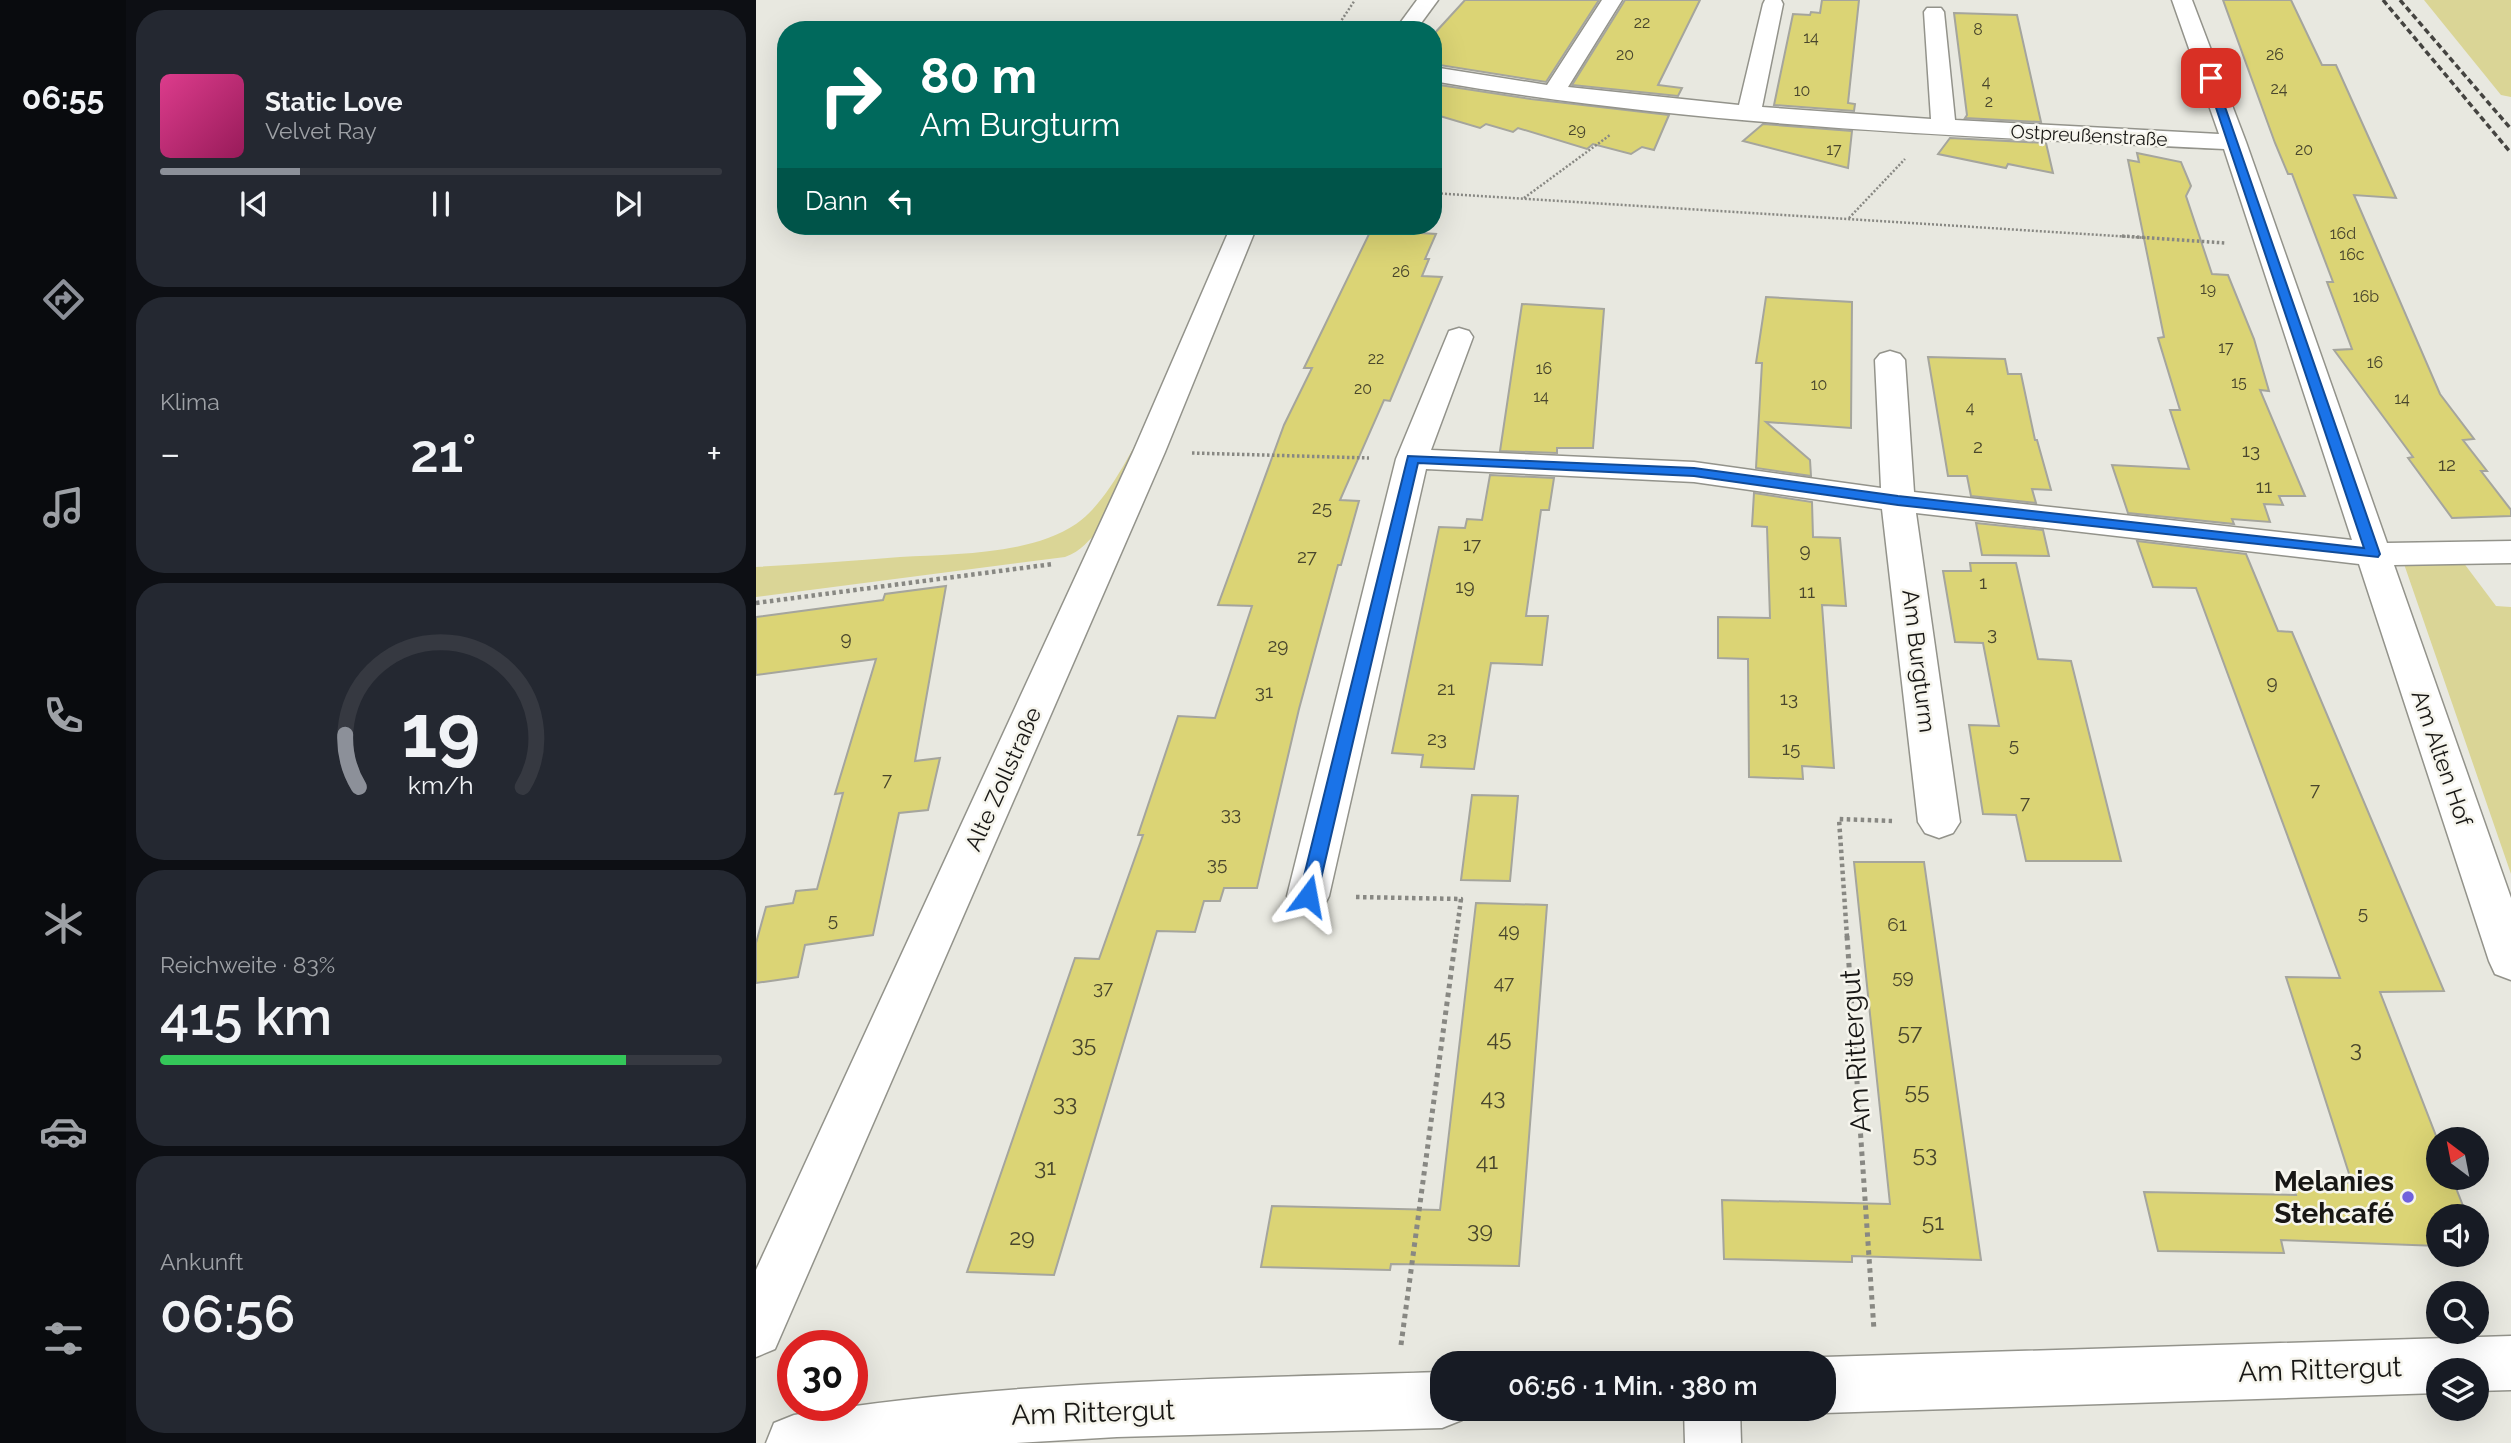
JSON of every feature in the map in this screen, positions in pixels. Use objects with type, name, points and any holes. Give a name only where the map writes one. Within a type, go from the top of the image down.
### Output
[{"type":"street","points":[[1412,21],[1428,0]]},
{"type":"street","points":[[1553,93],[1612,0]]},
{"type":"street","name":"Am Alten Hof","points":[[2182,0],[2234,142],[2511,961]]},
{"type":"street","points":[[1749,113],[1773,4]]},
{"type":"street","points":[[1934,12],[1940,127]]},
{"type":"street","name":"Ostpreußenstraße","points":[[1442,75],[1553,93],[1749,113],[1940,127],[2234,142]]},
{"type":"street","name":"Alte Zollstraße","points":[[756,1330],[1149,452],[1240,235]]},
{"type":"street","points":[[1308,896],[1412,459],[1459,337]]},
{"type":"street","name":"Am Burgturm","points":[[1890,360],[1898,501],[1939,822]]},
{"type":"street","points":[[1412,459],[1694,472],[1898,501],[2373,554],[2511,552]]},
{"type":"street","name":"Am Rittergut","points":[[1836,1385],[2511,1363]]},
{"type":"street","name":"Am Rittergut","points":[[794,1443],[902,1425],[1027,1414],[1418,1401]]},
{"type":"street","points":[[1712,1421],[1713,1443]]},
{"type":"path","points":[[1341,21],[1355,0]]},
{"type":"path","points":[[1523,199],[1652,104]]},
{"type":"path","points":[[1848,219],[1940,127]]},
{"type":"path","points":[[1442,194],[2268,246]]},
{"type":"path","points":[[1149,452],[1412,459]]},
{"type":"path","points":[[756,603],[1102,557]]},
{"type":"path","name":"Am Rittergut","points":[[1877,1384],[1839,819],[1939,822]]},
{"type":"path","points":[[1308,896],[1461,899],[1418,1401]]},
{"type":"shaded area","points":[[2424,0],[2511,0],[2511,97],[2501,95]]},
{"type":"shaded area","points":[[1157,406],[1101,529],[1071,555],[756,597],[756,567],[991,551],[1037,542],[1057,534],[1076,524],[1100,501]]},
{"type":"shaded area","points":[[2463,562],[2496,606],[2511,607],[2511,874],[2404,564]]},
{"type":"building","points":[[1465,0],[1599,0],[1546,82],[1442,65],[1442,25]]},
{"type":"building","points":[[1625,0],[1700,0],[1658,85],[1682,88],[1678,96],[1572,85]]},
{"type":"building","points":[[1822,0],[1859,0],[1848,103],[1855,104],[1854,111],[1774,105],[1793,14],[1820,13]]},
{"type":"building","points":[[2223,0],[2291,0],[2322,65],[2336,65],[2396,198],[2354,195],[2440,394],[2474,439],[2463,440],[2487,471],[2481,471],[2511,510],[2511,516],[2452,518],[2408,458],[2413,457],[2334,350],[2352,349],[2327,282],[2333,282],[2292,174],[2288,174],[2275,143]]},
{"type":"building","points":[[1954,13],[2017,15],[2041,122],[1965,118],[1967,115]]},
{"type":"building","points":[[1442,85],[1669,115],[1654,150],[1642,147],[1631,154],[1593,144],[1587,149],[1518,128],[1513,132],[1486,124],[1480,128],[1442,117]]},
{"type":"building","points":[[1763,124],[1852,131],[1848,168],[1743,141]]},
{"type":"building","points":[[1950,138],[2046,143],[2053,173],[2008,164],[2006,168],[1938,154]]},
{"type":"building","points":[[2137,153],[2181,162],[2191,186],[2186,196],[2212,274],[2228,275],[2254,339],[2269,391],[2260,390],[2305,496],[2279,496],[2283,505],[2264,504],[2270,522],[2232,519],[2234,524],[2128,513],[2112,465],[2189,469],[2170,410],[2180,410],[2158,338],[2164,337],[2128,160],[2139,162]]},
{"type":"building","points":[[1369,235],[1436,235],[1425,259],[1429,259],[1422,276],[1442,277],[1390,401],[1384,400],[1340,500],[1359,501],[1341,565],[1338,565],[1299,709],[1257,888],[1224,888],[1220,901],[1204,901],[1195,932],[1157,931],[1054,1275],[967,1272],[1075,958],[1099,959],[1143,835],[1138,835],[1178,716],[1215,718],[1252,606],[1218,605],[1284,425],[1312,368],[1304,368]]},
{"type":"building","points":[[1766,297],[1852,302],[1851,428],[1766,422],[1810,460],[1811,476],[1756,468],[1762,363],[1756,363]]},
{"type":"building","points":[[1522,304],[1604,309],[1593,448],[1557,448],[1557,453],[1500,451]]},
{"type":"building","points":[[1928,357],[2005,359],[2008,374],[2021,374],[2035,440],[2051,490],[2032,489],[2036,503],[1971,496],[1967,476],[1948,476]]},
{"type":"building","points":[[1490,475],[1554,478],[1549,510],[1541,510],[1526,616],[1548,616],[1542,665],[1491,663],[1474,769],[1421,767],[1423,755],[1392,753],[1439,527],[1465,528],[1467,519],[1482,520]]},
{"type":"building","points":[[1754,493],[1812,502],[1813,537],[1840,538],[1846,606],[1822,605],[1834,768],[1802,766],[1803,779],[1749,777],[1748,659],[1718,658],[1718,617],[1770,618],[1767,527],[1752,526]]},
{"type":"building","points":[[1976,523],[2043,530],[2049,556],[1982,555]]},
{"type":"building","points":[[2137,541],[2246,554],[2278,631],[2292,632],[2444,991],[2380,992],[2433,1127],[2426,1127],[2426,1190],[2457,1190],[2462,1204],[2426,1204],[2426,1246],[2281,1240],[2284,1253],[2158,1251],[2144,1192],[2296,1195],[2292,1181],[2352,1183],[2286,977],[2340,978],[2196,588],[2153,587]]},
{"type":"building","points":[[1970,563],[2016,563],[2038,659],[2071,661],[2121,861],[2026,861],[2016,815],[1983,814],[1969,725],[1999,726],[1983,643],[1955,642],[1943,571],[1971,571]]},
{"type":"building","points":[[946,586],[915,761],[940,758],[928,810],[899,813],[873,935],[805,945],[798,977],[756,983],[756,943],[766,907],[793,903],[796,891],[817,889],[843,793],[835,794],[876,659],[756,675],[756,617],[883,600],[885,594]]},
{"type":"building","points":[[1472,795],[1518,796],[1510,881],[1461,880]]},
{"type":"building","points":[[1854,862],[1924,862],[1981,1260],[1852,1256],[1852,1262],[1724,1259],[1722,1200],[1890,1204]]},
{"type":"building","points":[[1476,903],[1547,905],[1519,1266],[1391,1264],[1390,1270],[1261,1267],[1272,1206],[1440,1210]]},
{"type":"railway","points":[[2383,0],[2511,153]]},
{"type":"railway","points":[[2400,0],[2511,129]]},
{"type":"place","name":"Melanies Stehcafé","points":[[2408,1197]]},
{"type":"route","points":[[1308,896],[1412,459],[1638,467],[1694,472],[1898,501],[2373,554],[2211,78]]}]
